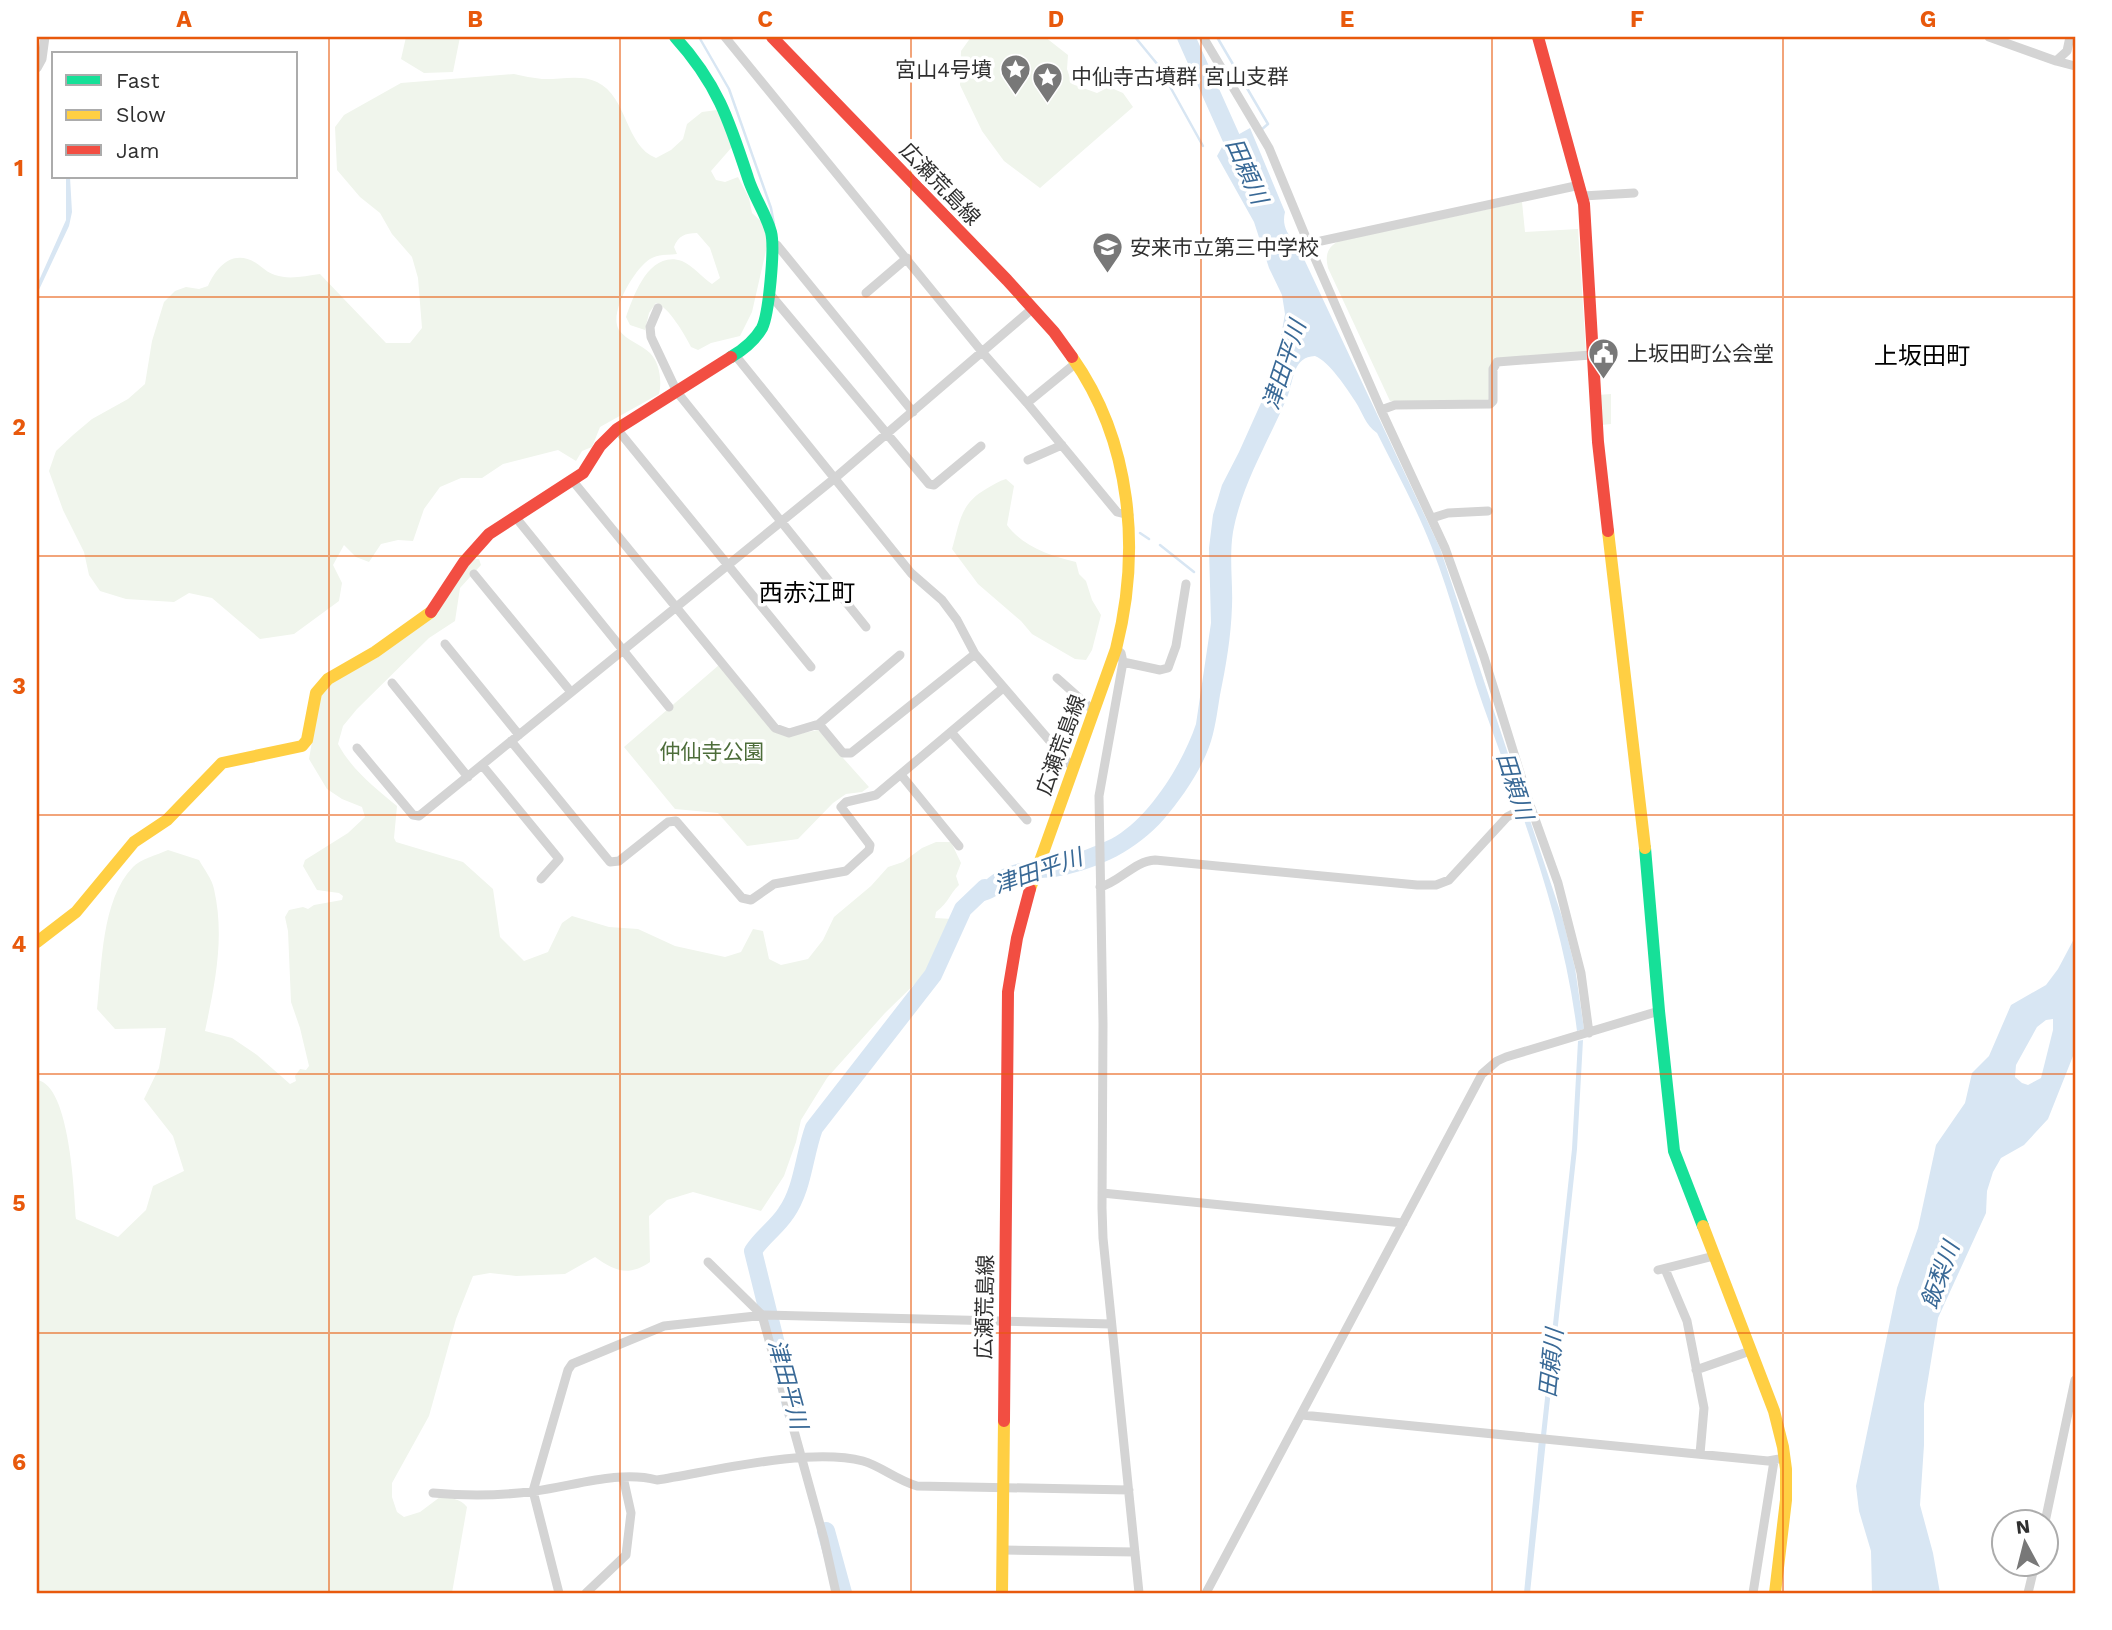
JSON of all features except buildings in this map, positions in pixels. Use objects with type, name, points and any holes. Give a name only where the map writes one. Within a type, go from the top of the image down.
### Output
[{"type":"street","points":[[37,68],[42,59],[45,37]]},
{"type":"street","points":[[37,942],[89,900],[134,842],[167,820],[222,763],[302,746],[307,740],[316,693],[328,679],[375,652],[426,617],[435,608],[464,562],[489,534],[572,480],[589,467],[600,446],[617,429],[735,355],[751,342],[763,326],[773,244],[767,222],[749,182],[722,104],[696,60],[675,37]]},
{"type":"street","points":[[725,37],[1116,512],[1129,515]]},
{"type":"street","name":"広瀬荒島線","points":[[772,37],[1054,332],[1096,398],[1117,454],[1129,515],[1129,589],[1116,649],[1030,888],[1017,938],[1008,992],[1002,1593]]},
{"type":"street","points":[[1203,37],[1269,148],[1381,410],[1432,518],[1484,657],[1525,807],[1558,883],[1581,973],[1587,1033]]},
{"type":"street","points":[[1538,37],[1581,191],[1598,442],[1630,730],[1642,808],[1674,1152],[1774,1411],[1785,1493],[1775,1593]]},
{"type":"street","points":[[1989,37],[2006,45],[2075,66]]},
{"type":"street","points":[[2063,37],[2075,39]]},
{"type":"street","points":[[2056,61],[2067,51],[2070,37]]},
{"type":"street","points":[[1309,245],[1581,191],[1634,193]]},
{"type":"street","points":[[773,244],[777,245],[913,412]]},
{"type":"street","points":[[866,293],[907,258]]},
{"type":"street","points":[[769,293],[929,484],[934,485],[981,446]]},
{"type":"street","points":[[658,308],[650,327],[651,337],[677,392],[866,626]]},
{"type":"street","points":[[357,748],[414,816],[419,816],[887,435],[1032,309]]},
{"type":"street","points":[[735,355],[911,573],[942,600],[957,620],[975,654],[1073,768]]},
{"type":"street","points":[[1381,410],[1395,405],[1490,404],[1493,401],[1493,369],[1497,362],[1591,355]]},
{"type":"street","points":[[1027,403],[1076,363]]},
{"type":"street","points":[[617,429],[811,667]]},
{"type":"street","points":[[1028,460],[1062,445]]},
{"type":"street","points":[[572,480],[775,728],[789,733],[820,724],[900,655]]},
{"type":"street","points":[[1432,518],[1448,513],[1488,511]]},
{"type":"street","points":[[517,519],[669,707]]},
{"type":"street","points":[[474,574],[571,692]]},
{"type":"street","points":[[1122,662],[1160,670],[1168,668],[1176,646],[1186,584]]},
{"type":"street","points":[[445,644],[610,862],[619,861],[668,822],[676,821],[742,898],[749,900],[774,884],[849,870],[869,850],[870,845],[841,807],[846,802],[876,795],[902,776],[1003,688]]},
{"type":"street","points":[[1116,649],[1121,653],[1122,662],[1100,787],[1103,1238],[1139,1593]]},
{"type":"street","points":[[820,724],[843,752],[851,753],[975,654]]},
{"type":"street","points":[[1057,678],[1094,711]]},
{"type":"street","points":[[392,683],[467,777]]},
{"type":"street","points":[[951,732],[1027,820]]},
{"type":"street","points":[[482,765],[559,859],[541,879]]},
{"type":"street","points":[[902,776],[959,846]]},
{"type":"street","points":[[1100,887],[1111,883],[1140,863],[1155,860],[1417,886],[1436,885],[1449,880],[1507,817],[1525,807]]},
{"type":"street","points":[[1206,1593],[1482,1074],[1506,1057],[1659,1011]]},
{"type":"street","points":[[1102,1192],[1403,1223]]},
{"type":"street","points":[[1700,1454],[1703,1408],[1685,1315],[1662,1270],[1714,1256]]},
{"type":"street","points":[[708,1262],[767,1315],[836,1593]]},
{"type":"street","points":[[559,1593],[533,1491],[572,1364],[664,1326],[767,1315],[1111,1324]]},
{"type":"street","points":[[1696,1370],[1750,1351]]},
{"type":"street","points":[[2048,1508],[2075,1383]]},
{"type":"street","points":[[1302,1415],[1700,1454],[1779,1459]]},
{"type":"street","points":[[433,1493],[474,1497],[639,1475],[657,1480],[804,1457],[861,1460],[900,1481],[917,1486],[1129,1490]]},
{"type":"street","points":[[1753,1593],[1779,1459]]},
{"type":"street","points":[[586,1593],[626,1555],[631,1513],[623,1477]]},
{"type":"street","points":[[1003,1550],[1135,1552]]},
{"type":"green space","points":[[406,37],[460,37],[453,72],[424,73],[401,59]]},
{"type":"green space","points":[[971,37],[1045,37],[1068,55],[1067,69],[1072,84],[1097,93],[1109,87],[1123,93],[1133,107],[1040,188],[1004,161],[982,131],[960,85],[961,51]]},
{"type":"green space","points":[[514,74],[542,79],[584,78],[597,82],[615,99],[638,143],[656,158],[683,139],[687,124],[702,112],[717,110],[727,125],[732,147],[711,171],[716,180],[725,182],[738,177],[749,198],[752,213],[765,225],[767,246],[752,312],[740,336],[711,343],[698,350],[691,347],[671,315],[656,303],[649,313],[645,330],[630,325],[626,317],[633,297],[645,277],[660,262],[670,259],[682,261],[712,284],[720,278],[710,248],[697,233],[686,235],[678,240],[674,247],[677,254],[653,257],[644,264],[631,281],[617,313],[619,330],[646,350],[656,362],[660,378],[659,394],[600,427],[592,447],[582,451],[576,461],[558,450],[503,464],[482,478],[461,478],[440,487],[424,509],[413,541],[398,540],[381,544],[369,562],[356,557],[344,545],[333,565],[342,583],[339,601],[294,634],[260,639],[212,598],[189,593],[174,602],[126,599],[100,591],[89,575],[84,552],[63,510],[49,471],[56,451],[73,435],[92,419],[128,399],[145,384],[152,341],[164,302],[175,291],[186,287],[199,289],[208,286],[216,272],[227,262],[240,258],[248,259],[280,276],[320,274],[386,343],[410,343],[422,328],[418,278],[412,257],[392,234],[380,213],[360,197],[337,170],[335,127],[344,115],[401,83]]},
{"type":"green space","points":[[1522,202],[1525,232],[1578,229],[1586,353],[1494,359],[1490,366],[1491,397],[1487,401],[1390,401],[1328,268],[1329,249],[1339,241]]},
{"type":"green space","points":[[1611,394],[1611,424],[1601,425],[1598,395]]},
{"type":"green space","points":[[1006,479],[1014,486],[1007,525],[1029,545],[1076,562],[1079,574],[1086,581],[1092,600],[1101,615],[1092,650],[1086,660],[1075,659],[1032,634],[978,584],[952,549],[966,507],[977,495]]},
{"type":"green space","points":[[474,559],[479,559],[481,565],[460,588],[455,621],[429,638],[357,709],[343,726],[338,744],[357,770],[397,806],[394,838],[396,842],[463,862],[493,889],[500,937],[524,961],[548,952],[562,923],[572,916],[609,927],[638,929],[675,946],[725,957],[741,952],[753,929],[763,931],[769,959],[781,965],[808,959],[823,940],[834,917],[871,886],[888,867],[903,862],[922,848],[936,842],[951,842],[961,863],[956,876],[959,885],[936,912],[935,918],[953,919],[946,936],[923,976],[885,1013],[827,1078],[801,1120],[784,1176],[761,1211],[693,1192],[667,1200],[649,1216],[650,1262],[635,1270],[615,1269],[595,1257],[565,1274],[516,1276],[490,1273],[473,1276],[456,1319],[429,1416],[392,1483],[392,1497],[397,1512],[404,1517],[420,1512],[440,1497],[458,1500],[467,1507],[452,1593],[37,1593],[37,1080],[48,1086],[57,1100],[63,1119],[71,1164],[76,1219],[118,1237],[146,1210],[153,1186],[184,1171],[173,1136],[144,1099],[159,1068],[166,1028],[115,1029],[97,1009],[105,934],[122,881],[136,864],[168,850],[199,860],[214,889],[219,943],[205,1031],[232,1038],[257,1055],[290,1084],[296,1081],[295,1076],[300,1069],[306,1070],[309,1066],[291,1002],[285,917],[289,910],[303,907],[308,909],[314,905],[342,900],[343,896],[339,893],[317,890],[303,866],[305,860],[348,833],[365,817],[362,807],[327,789],[309,759],[320,695],[329,684],[382,652]]},
{"type":"green space","name":"仲仙寺公園","points":[[719,665],[789,736],[818,730],[869,787],[862,792],[846,794],[833,803],[798,839],[747,846],[718,813],[675,809],[624,747]]},
{"type":"water","points":[[1250,128],[1285,212],[1286,228],[1296,242],[1440,548],[1563,920],[1575,968],[1584,1029],[1577,1031],[1562,947],[1539,865],[1432,548],[1377,433],[1367,423],[1337,376],[1326,363],[1315,356],[1302,360],[1298,365],[1288,395],[1249,479],[1237,514],[1232,541],[1229,640],[1216,722],[1201,766],[1190,785],[1153,830],[1130,849],[1075,873],[1014,882],[993,898],[967,906],[979,886],[1006,868],[1074,854],[1111,839],[1125,830],[1163,789],[1183,756],[1196,724],[1211,623],[1209,548],[1213,515],[1222,485],[1274,374],[1285,314],[1282,295],[1269,268],[1254,222],[1217,156],[1222,147],[1227,148],[1225,142]]},
{"type":"water","points":[[66,178],[70,178],[72,212],[69,226],[37,294],[37,285],[66,220]]},
{"type":"water","name":"飯梨川","points":[[2075,937],[2075,1051],[2048,1119],[2024,1145],[2001,1158],[1993,1172],[1987,1191],[1986,1213],[1938,1318],[1924,1404],[1920,1505],[1940,1593],[1872,1593],[1871,1551],[1859,1511],[1856,1486],[1897,1288],[1918,1228],[1936,1145],[1965,1103],[1972,1073],[1989,1056],[2011,1005],[2046,985]],"holes":[[[2053,1019],[2053,1030],[2041,1078],[2028,1085],[2022,1083],[2015,1077],[2016,1065],[2037,1027],[2046,1020]]]},
{"type":"water","points":[[1583,1040],[1577,1149],[1546,1436],[1541,1435],[1572,1149],[1578,1041]]},
{"type":"water","points":[[1539,1439],[1546,1440],[1530,1593],[1524,1593]]},
{"type":"waterway","points":[[699,37],[729,89],[771,208],[774,224]]},
{"type":"waterway","points":[[1135,37],[1158,65],[1203,146]]},
{"type":"waterway","name":"田頼川","points":[[1186,37],[1241,160]]},
{"type":"waterway","points":[[1217,37],[1268,124],[1261,130]]},
{"type":"waterway","points":[[1140,533],[1149,539]]},
{"type":"waterway","points":[[1160,545],[1194,572]]},
{"type":"waterway","name":"津田平川","points":[[793,1413],[753,1251],[792,1204],[814,1128],[933,975],[963,909],[985,888]]},
{"type":"waterway","name":"津田平川","points":[[826,1531],[843,1593]]},
{"type":"traffic: fast","points":[[675,37],[701,70],[720,103],[771,232],[772,265],[765,320],[752,341],[731,357]]},
{"type":"traffic: fast","points":[[1645,848],[1674,1151],[1703,1226]]},
{"type":"traffic: slow","points":[[1030,889],[1116,649],[1128,574],[1126,498],[1119,461],[1108,425],[1092,390],[1072,357]]},
{"type":"traffic: slow","points":[[1608,531],[1645,848]]},
{"type":"traffic: slow","points":[[37,942],[76,912],[134,842],[167,820],[222,763],[302,746],[307,740],[316,693],[328,679],[375,652],[431,612]]},
{"type":"traffic: slow","points":[[1703,1226],[1774,1411],[1783,1447],[1786,1500],[1775,1593]]},
{"type":"traffic: slow","points":[[1002,1593],[1004,1421]]},
{"type":"traffic: jam","points":[[772,37],[1007,280],[1054,332],[1072,357]]},
{"type":"traffic: jam","points":[[1538,37],[1584,204],[1598,442],[1608,531]]},
{"type":"traffic: jam","points":[[431,612],[464,562],[489,534],[583,473],[600,446],[617,429],[731,357]]},
{"type":"traffic: jam","points":[[1004,1421],[1008,992],[1017,938],[1030,889]]},
{"type":"place","name":"宮山4号墳","points":[[1015,97]]},
{"type":"place","name":"中仙寺古墳群 宮山支群","points":[[1048,104]]},
{"type":"place","name":"安来市立第三中学校","points":[[1107,275]]},
{"type":"place","name":"上坂田町公会堂","points":[[1604,381]]},
{"type":"district","name":"上坂田町","points":[[1922,356]]},
{"type":"district","name":"西赤江町","points":[[807,593]]}]
